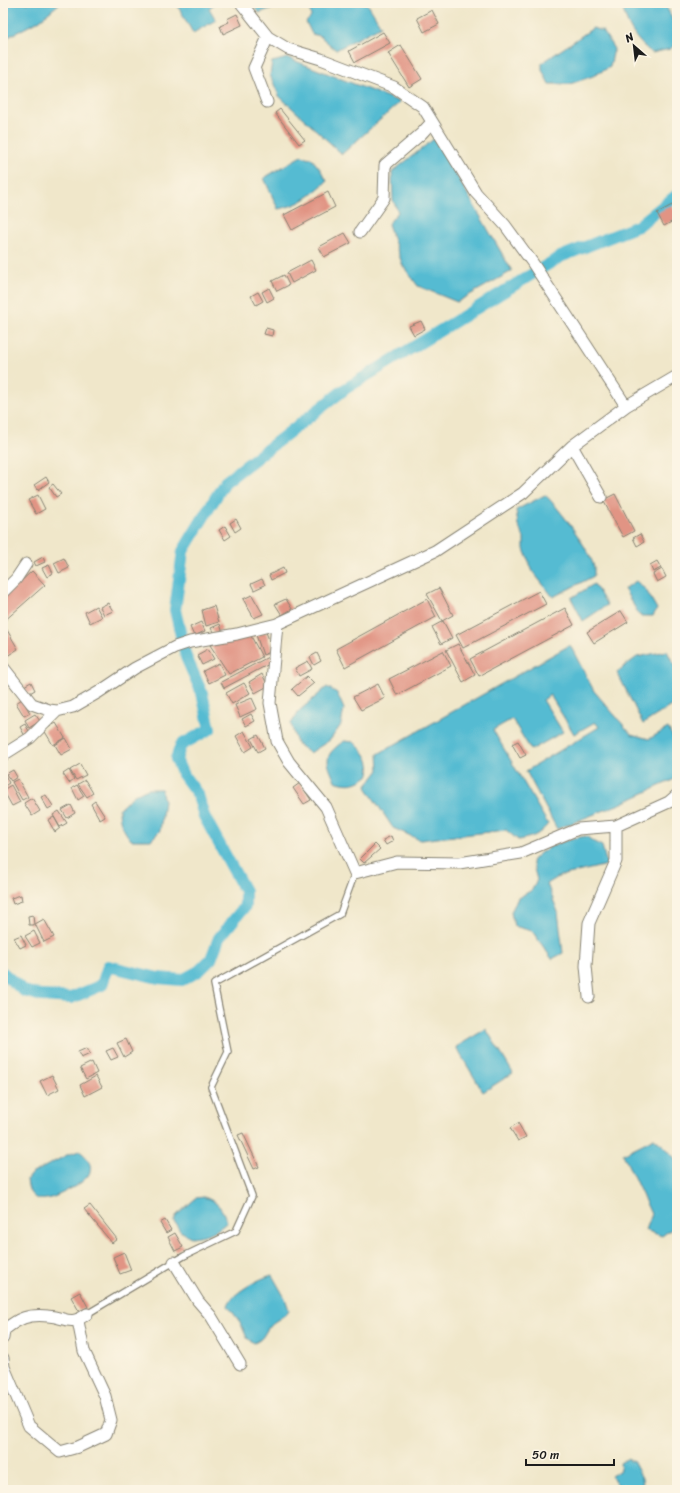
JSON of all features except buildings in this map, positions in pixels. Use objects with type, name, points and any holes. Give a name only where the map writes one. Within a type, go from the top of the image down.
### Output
[{"type":"street","points":[[241,3],[268,37],[288,50],[321,59],[394,87],[423,107],[476,192],[505,225],[532,262],[626,406]]},
{"type":"street","points":[[267,102],[254,68],[268,37]]},
{"type":"street","points":[[360,232],[384,198],[385,165],[421,134],[432,122]]},
{"type":"street","points":[[3,667],[32,704],[57,711],[73,707],[100,692],[130,671],[175,647],[190,642],[237,634],[277,624],[435,551],[523,493],[572,446],[626,406],[677,376]]},
{"type":"street","points":[[572,446],[601,497]]},
{"type":"street","points":[[3,592],[16,579],[26,564]]},
{"type":"street","points":[[277,624],[270,703],[277,741],[288,762],[326,807],[355,873],[397,862],[459,863],[520,853],[578,829],[616,826],[669,802],[677,795]]},
{"type":"street","points":[[3,755],[30,738],[57,711]]},
{"type":"street","points":[[589,997],[586,966],[589,923],[616,861],[616,826]]},
{"type":"street","points":[[174,1262],[198,1301],[211,1316],[240,1364]]},
{"type":"street","points":[[3,1338],[4,1330],[18,1320],[34,1316],[50,1316],[64,1320],[83,1318],[84,1351],[105,1396],[111,1420],[106,1434],[78,1447],[60,1452],[29,1426],[4,1367],[3,1358]]},
{"type":"lane","points":[[83,1318],[174,1262],[236,1231],[252,1196],[211,1087],[228,1052],[214,984],[340,914],[355,873]]},
{"type":"water","points":[[3,3],[60,3],[40,20],[8,37],[3,31]]},
{"type":"water","points":[[176,3],[216,3],[209,8],[216,20],[193,33]]},
{"type":"water","points":[[251,3],[286,3],[259,13]]},
{"type":"water","points":[[309,3],[367,3],[381,26],[336,50],[320,36],[312,34],[306,22],[311,17]]},
{"type":"water","points":[[625,3],[664,3],[674,22],[677,43],[670,49],[652,53],[632,32],[622,5]]},
{"type":"water","points":[[593,28],[603,31],[614,49],[610,67],[593,76],[570,84],[549,84],[542,70],[542,63]]},
{"type":"water","points":[[288,58],[400,102],[342,154],[279,96],[270,75],[272,62]]},
{"type":"water","points":[[435,138],[512,271],[457,302],[418,286],[403,266],[388,224],[398,212],[393,200],[392,172]]},
{"type":"water","points":[[301,156],[311,158],[327,181],[299,202],[278,209],[264,178]]},
{"type":"water","points":[[545,495],[558,508],[573,529],[591,559],[594,567],[594,576],[553,597],[533,572],[524,549],[524,538],[518,525],[516,510]]},
{"type":"water","points":[[636,581],[646,590],[657,609],[653,616],[640,616],[624,589]]},
{"type":"water","points":[[594,584],[607,605],[583,621],[571,598]]},
{"type":"water","points":[[570,645],[594,691],[631,734],[649,739],[668,728],[677,744],[677,778],[620,804],[557,829],[526,771],[599,727],[595,722],[574,734],[550,695],[543,700],[563,732],[531,750],[512,719],[493,730],[548,824],[538,834],[518,840],[506,830],[420,840],[393,828],[366,787],[379,770],[378,754]]},
{"type":"water","points":[[667,651],[677,671],[677,702],[643,724],[617,672],[637,657]]},
{"type":"water","points":[[327,687],[337,693],[344,709],[341,725],[330,740],[310,753],[297,744],[291,724],[299,711]]},
{"type":"water","points":[[344,741],[354,742],[364,753],[370,770],[369,775],[357,782],[349,784],[335,781],[328,763],[330,754]]},
{"type":"water","points":[[148,789],[161,789],[164,801],[160,831],[151,840],[131,840],[122,826],[119,809],[134,795]]},
{"type":"water","points":[[586,836],[602,846],[607,865],[560,876],[547,884],[558,912],[563,953],[552,959],[532,931],[514,926],[511,912],[518,898],[532,890],[537,880],[532,861],[549,847]]},
{"type":"water","points":[[486,1029],[513,1073],[483,1092],[456,1047]]},
{"type":"water","points":[[654,1138],[666,1148],[677,1161],[677,1225],[662,1236],[645,1230],[651,1214],[623,1154]]},
{"type":"water","points":[[79,1151],[87,1158],[91,1167],[89,1174],[81,1183],[49,1198],[42,1199],[32,1195],[27,1179],[31,1174],[67,1155]]},
{"type":"water","points":[[204,1197],[213,1201],[219,1206],[227,1222],[210,1233],[191,1237],[180,1231],[174,1221],[176,1216],[196,1198]]},
{"type":"water","points":[[272,1275],[285,1298],[289,1310],[269,1327],[262,1338],[254,1343],[247,1338],[240,1322],[228,1306],[230,1301],[246,1287],[260,1279]]},
{"type":"water","points":[[628,1458],[630,1461],[633,1461],[642,1478],[643,1486],[637,1490],[622,1490],[611,1476],[621,1470],[620,1463]]},
{"type":"waterway","points":[[3,973],[24,991],[42,996],[71,998],[102,985],[108,966],[158,978],[182,980],[199,971],[211,959],[219,938],[245,906],[245,891],[204,816],[198,795],[182,773],[176,759],[181,745],[210,729],[202,693],[186,657],[175,610],[183,551],[225,482],[345,389],[560,257],[638,226],[677,195]]}]
